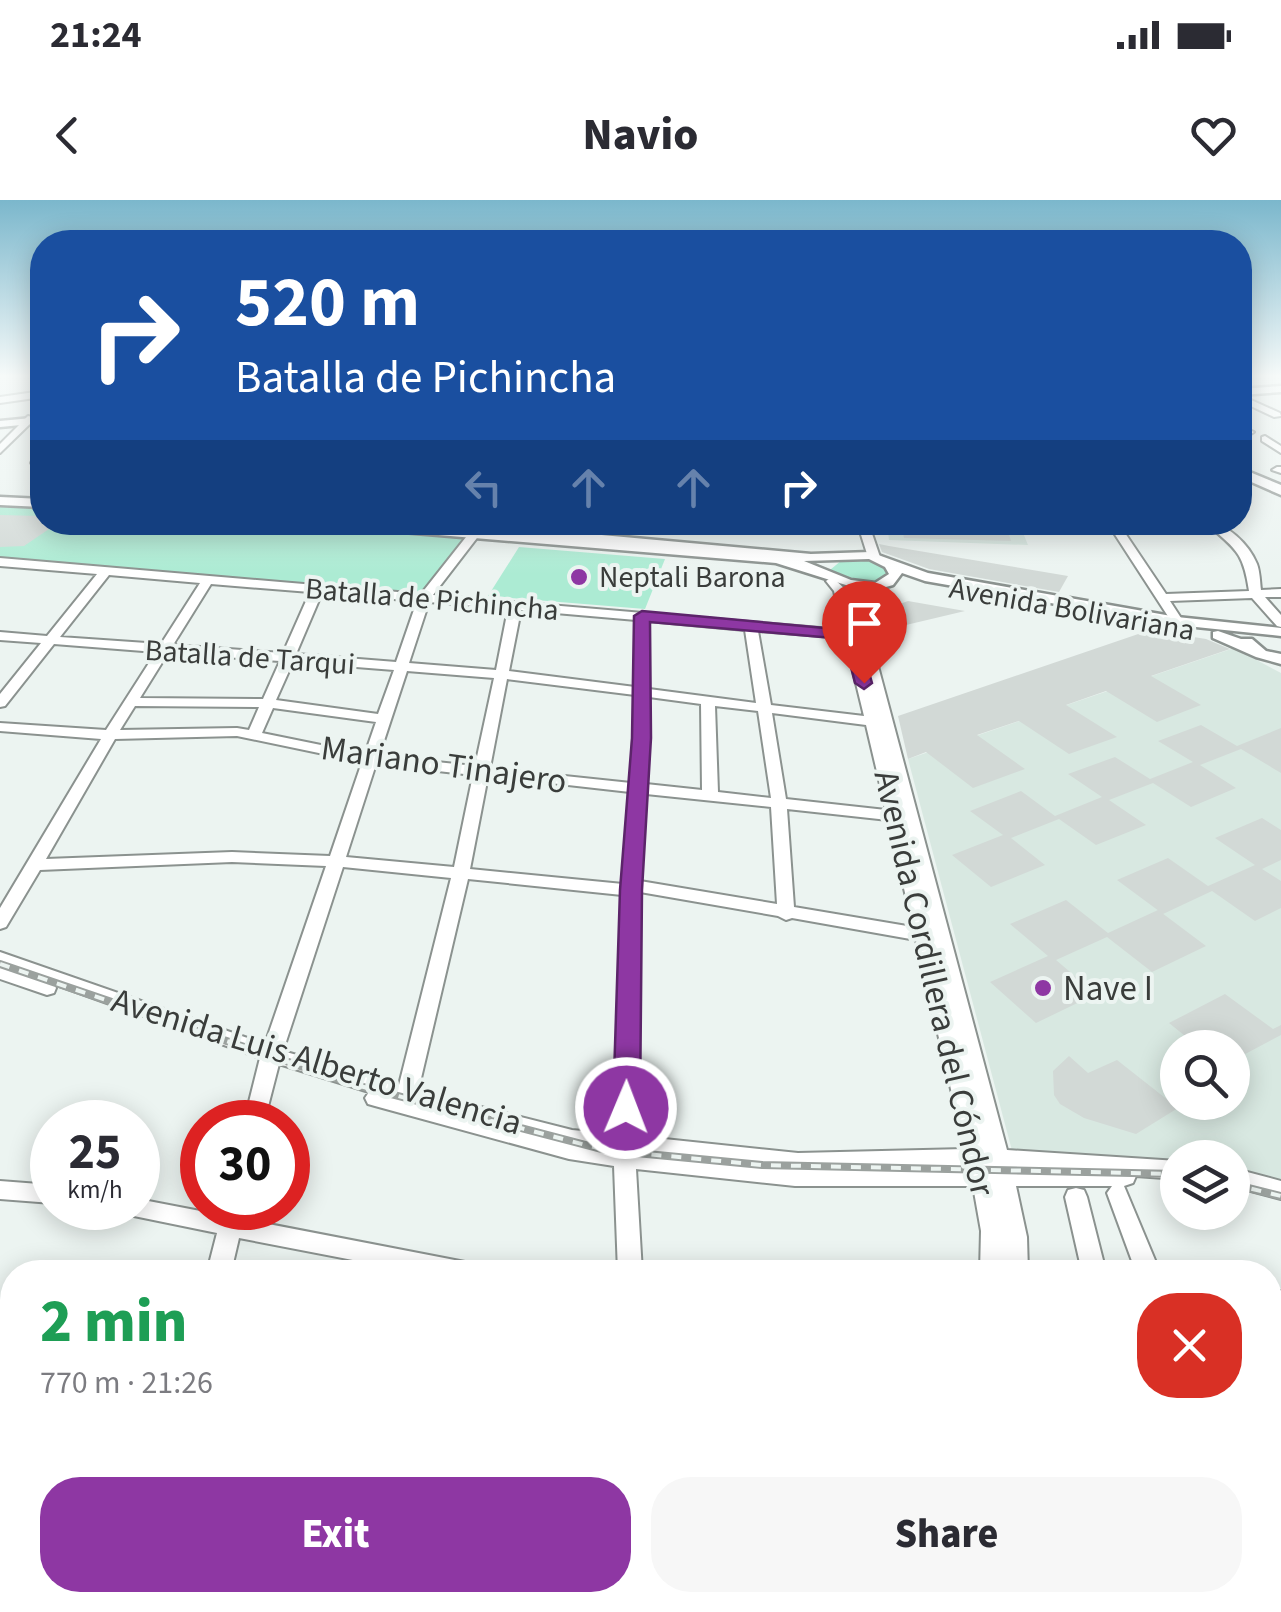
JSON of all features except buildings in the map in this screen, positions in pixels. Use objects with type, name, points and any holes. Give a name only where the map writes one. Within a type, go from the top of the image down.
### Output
[{"type":"highway","points":[[1252,472],[1280,479]]},
{"type":"main road","points":[[0,503],[30,504]]},
{"type":"main road","name":"Avenida Bolivariana","points":[[486,535],[776,560],[878,586],[915,583],[965,590],[1218,635],[1271,658]]},
{"type":"main road","name":"Avenida Bolivariana","points":[[558,535],[672,545],[828,571],[856,555],[925,576],[1177,621],[1281,632]]},
{"type":"main road","points":[[878,586],[896,574],[880,560]]},
{"type":"main road","name":"Avenida Bolivariana","points":[[1258,632],[1247,642],[1271,658]]},
{"type":"street","points":[[260,1100],[398,668],[424,599],[473,535]]},
{"type":"street","points":[[666,535],[672,545]]},
{"type":"street","points":[[855,535],[856,555]]},
{"type":"street","points":[[863,535],[880,560]]},
{"type":"street","points":[[1119,535],[1177,621]]},
{"type":"street","points":[[1227,535],[1251,564],[1256,595],[1281,623]]},
{"type":"street","name":"Batalla de Pichincha","points":[[0,562],[858,635]]},
{"type":"street","name":"Avenida Cordillera del Cóndor","points":[[828,571],[858,635],[990,1167],[992,1260]]},
{"type":"street","points":[[0,703],[105,572]]},
{"type":"street","points":[[0,923],[110,734],[207,581]]},
{"type":"street","name":"Avenida Cordillera del Cóndor","points":[[878,586],[858,606],[858,635],[873,722],[923,936],[990,1167],[1015,1237],[1016,1260]]},
{"type":"street","points":[[254,735],[318,589]]},
{"type":"street","points":[[1162,598],[1281,594]]},
{"type":"street","points":[[404,1102],[461,873],[515,607]]},
{"type":"street","points":[[630,1260],[625,1152],[632,887],[643,690],[642,616]]},
{"type":"street","points":[[750,626],[779,803],[786,914]]},
{"type":"street","name":"Batalla de Tarqui","points":[[0,636],[501,674],[643,690]]},
{"type":"street","points":[[643,690],[873,722]]},
{"type":"street","points":[[708,700],[710,796]]},
{"type":"street","points":[[130,702],[266,702],[383,719]]},
{"type":"street","name":"Mariano Tinajero","points":[[0,726],[110,734],[254,735],[369,759],[895,816]]},
{"type":"street","points":[[34,865],[179,857],[335,861],[632,887],[923,936]]},
{"type":"street","name":"Avenida Luis Alberto Valencia","points":[[0,958],[271,1059]]},
{"type":"street","name":"Avenida Luis Alberto Valencia","points":[[0,972],[404,1102],[625,1152],[798,1162],[1160,1170]]},
{"type":"street","name":"Avenida Luis Alberto Valencia","points":[[990,1167],[1160,1177]]},
{"type":"street","points":[[1250,1181],[1281,1190]]},
{"type":"street","points":[[0,1190],[30,1192]]},
{"type":"street","points":[[1250,1193],[1281,1201]]},
{"type":"street","points":[[1118,1194],[1143,1260]]},
{"type":"street","points":[[1076,1197],[1091,1260]]},
{"type":"street","points":[[222,1260],[229,1230]]},
{"type":"street","points":[[293,1230],[415,1260]]},
{"type":"shaded area","points":[[888,535],[1024,535],[1028,545],[889,540]]},
{"type":"shaded area","points":[[1234,648],[1281,673],[1281,1184],[1250,1176],[1250,1140],[1160,1140],[1160,1162],[1014,1158],[908,759]]},
{"type":"green space","points":[[0,506],[30,507],[30,535],[474,536],[423,599],[0,562]]},
{"type":"green space","name":"Neptali Barona","points":[[519,547],[665,559],[645,609],[488,596]]},
{"type":"green space","points":[[860,558],[886,565],[890,574],[876,582],[860,583],[830,570],[842,560]]},
{"type":"railway","points":[[0,964],[356,1085],[605,1150],[762,1165],[1160,1174]]},
{"type":"railway","points":[[1250,1188],[1281,1196]]},
{"type":"place","name":"Neptali Barona","points":[[579,577]]},
{"type":"place","name":"Nave I","points":[[1043,988]]},
{"type":"route","points":[[626,1108],[631,890],[642,738],[642,616],[851,634],[864,683]]}]
